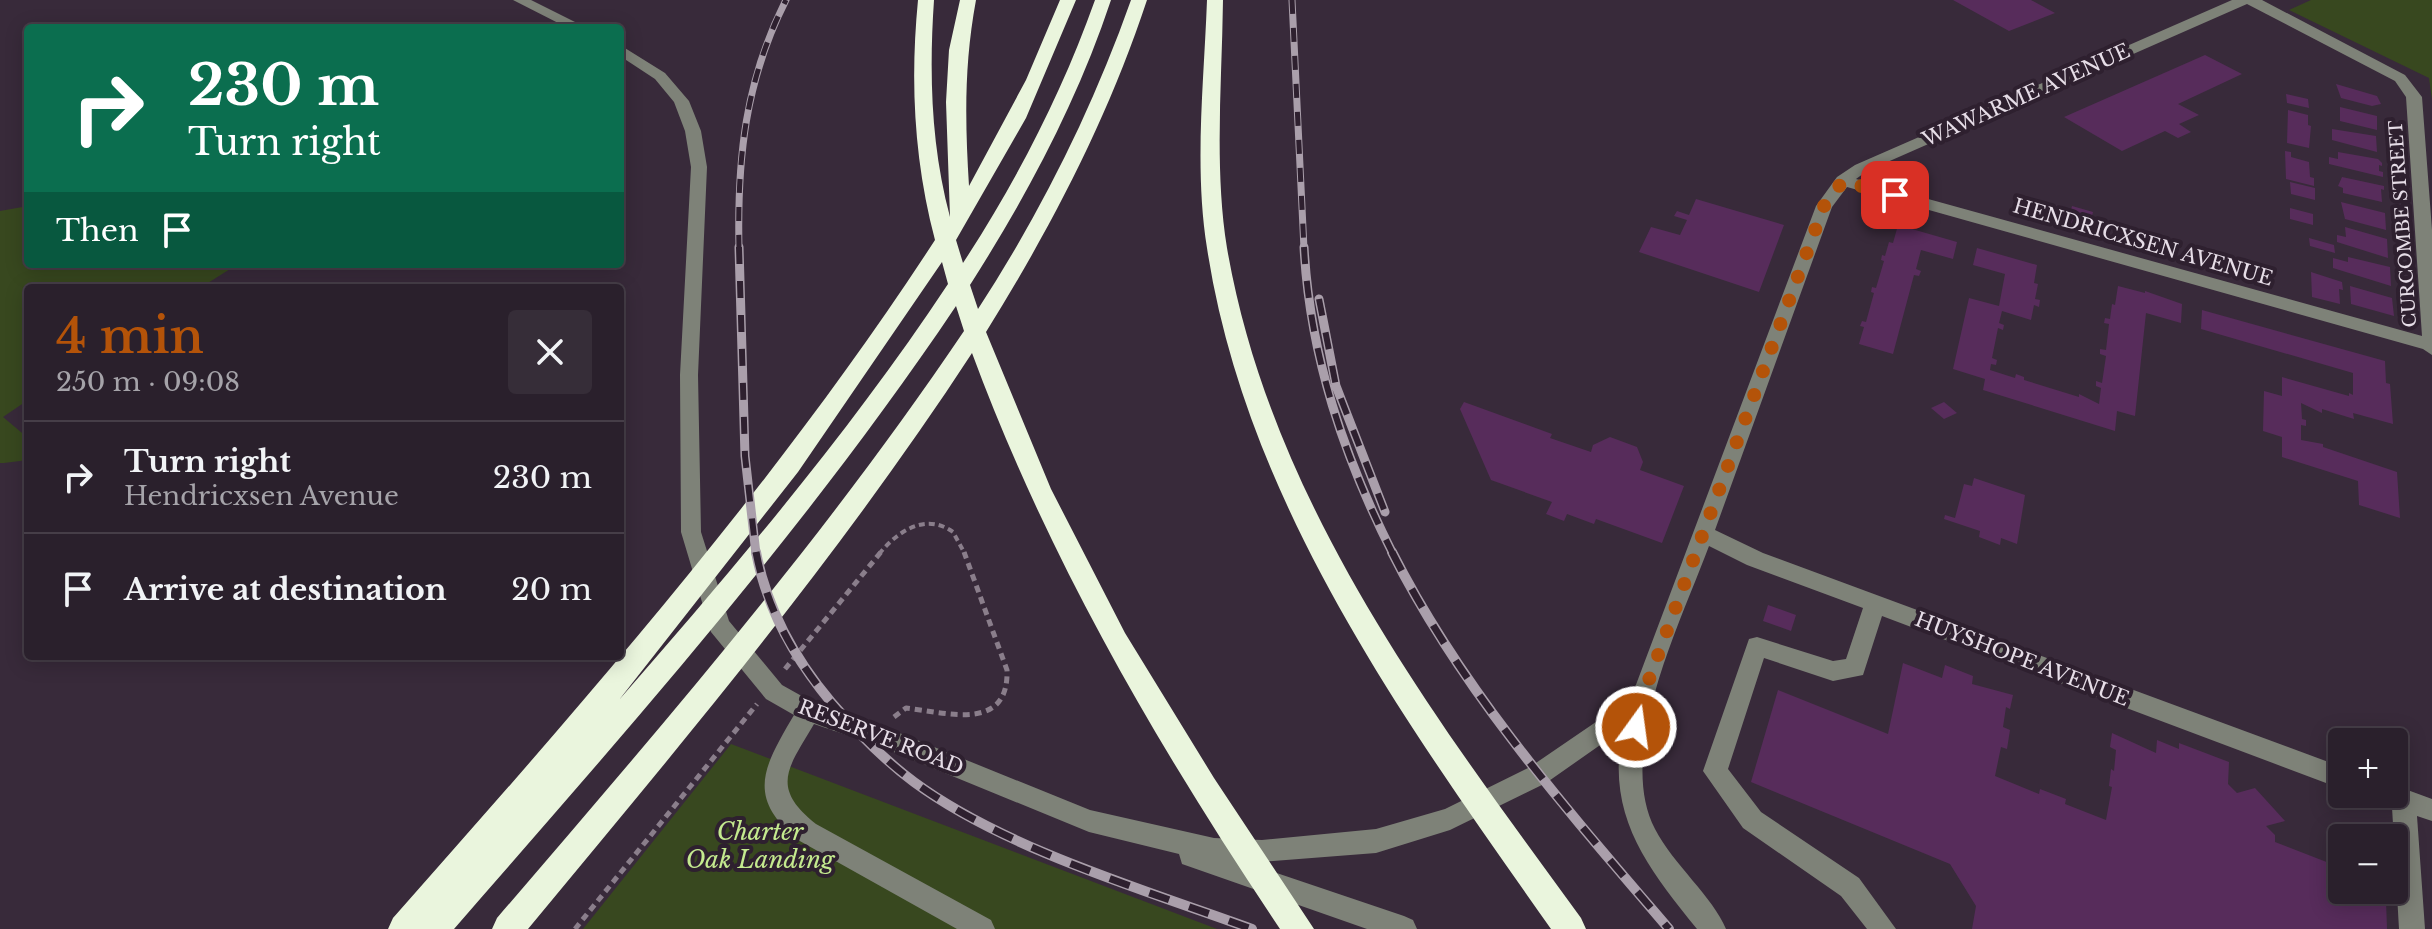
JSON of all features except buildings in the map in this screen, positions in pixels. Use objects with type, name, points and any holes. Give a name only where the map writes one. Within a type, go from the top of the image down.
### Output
[{"type":"highway","points":[[926,0],[922,87],[928,166],[964,299],[1006,415],[1062,536],[1137,678],[1211,801],[1298,929]]},
{"type":"highway","points":[[949,248],[960,219],[961,185],[955,102],[958,50],[968,0]]},
{"type":"highway","points":[[404,929],[630,668],[782,477],[916,287],[1005,139],[1068,0]]},
{"type":"highway","points":[[434,929],[659,674],[811,490],[945,306],[1025,173],[1074,74],[1103,0]]},
{"type":"highway","points":[[508,929],[705,696],[849,515],[965,348],[1047,213],[1094,117],[1139,0]]},
{"type":"highway","points":[[1132,22],[1146,0]]},
{"type":"highway","points":[[1215,0],[1214,216],[1224,285],[1243,356],[1285,468],[1333,569],[1399,682],[1570,929]]},
{"type":"street","points":[[520,0],[571,24]]},
{"type":"street","name":"WAWARME AVENUE","points":[[1713,929],[1673,878],[1641,826],[1629,772],[1640,704],[1824,206],[1843,181],[1861,168],[2244,0]]},
{"type":"street","name":"CURCOMBE STREET","points":[[2251,0],[2400,78],[2414,97],[2432,346]]},
{"type":"street","name":"RESERVE ROAD","points":[[624,52],[660,76],[681,101],[693,131],[699,167],[689,375],[691,532],[719,625],[774,692],[809,712],[884,737],[1089,821],[1214,850],[1262,852],[1376,841],[1412,833],[1487,803],[1538,775],[1640,704]]},
{"type":"street","name":"HENDRICXSEN AVENUE","points":[[1843,181],[2432,346]]},
{"type":"street","name":"HUYSHOPE AVENUE","points":[[1705,535],[1755,559],[2328,773]]},
{"type":"street","points":[[1875,604],[1855,668],[1833,671],[1757,646],[1715,771],[1752,820],[1850,887],[1883,929]]},
{"type":"street","points":[[809,712],[777,774],[775,795],[782,812],[807,832],[982,929]]},
{"type":"street","points":[[2408,802],[2432,810]]},
{"type":"street","points":[[2396,808],[2412,929]]},
{"type":"street","points":[[1089,821],[1404,929]]},
{"type":"path","points":[[780,676],[888,543],[902,531],[916,526],[938,525],[953,532],[1007,670],[1008,683],[1000,702],[981,713],[958,715],[904,708],[894,716],[884,737]]},
{"type":"path","points":[[575,929],[761,700]]},
{"type":"green space","points":[[2311,0],[2432,0],[2432,99],[2429,78],[2289,10]]},
{"type":"green space","points":[[24,207],[24,268],[232,268],[206,284],[24,284],[24,403],[3,417],[24,435],[24,460],[0,463],[0,211]]},
{"type":"green space","name":"Charter Oak Landing","points":[[731,744],[1217,929],[583,929]]},
{"type":"railway","points":[[739,247],[740,184],[746,121],[761,60],[786,0]]},
{"type":"railway","points":[[1292,0],[1304,249]]},
{"type":"railway","points":[[739,247],[745,456],[756,554]]},
{"type":"railway","points":[[1304,247],[1314,328],[1332,405],[1359,481],[1392,552]]},
{"type":"railway","points":[[1319,299],[1336,386],[1385,512]]},
{"type":"railway","points":[[756,552],[775,613],[805,668],[860,734],[914,782],[950,806],[1033,848],[1252,929]]},
{"type":"railway","points":[[1392,552],[1420,603],[1484,701],[1555,795],[1669,929]]},
{"type":"route","points":[[1636,727],[1640,704],[1824,206],[1843,181],[1895,195]]}]
